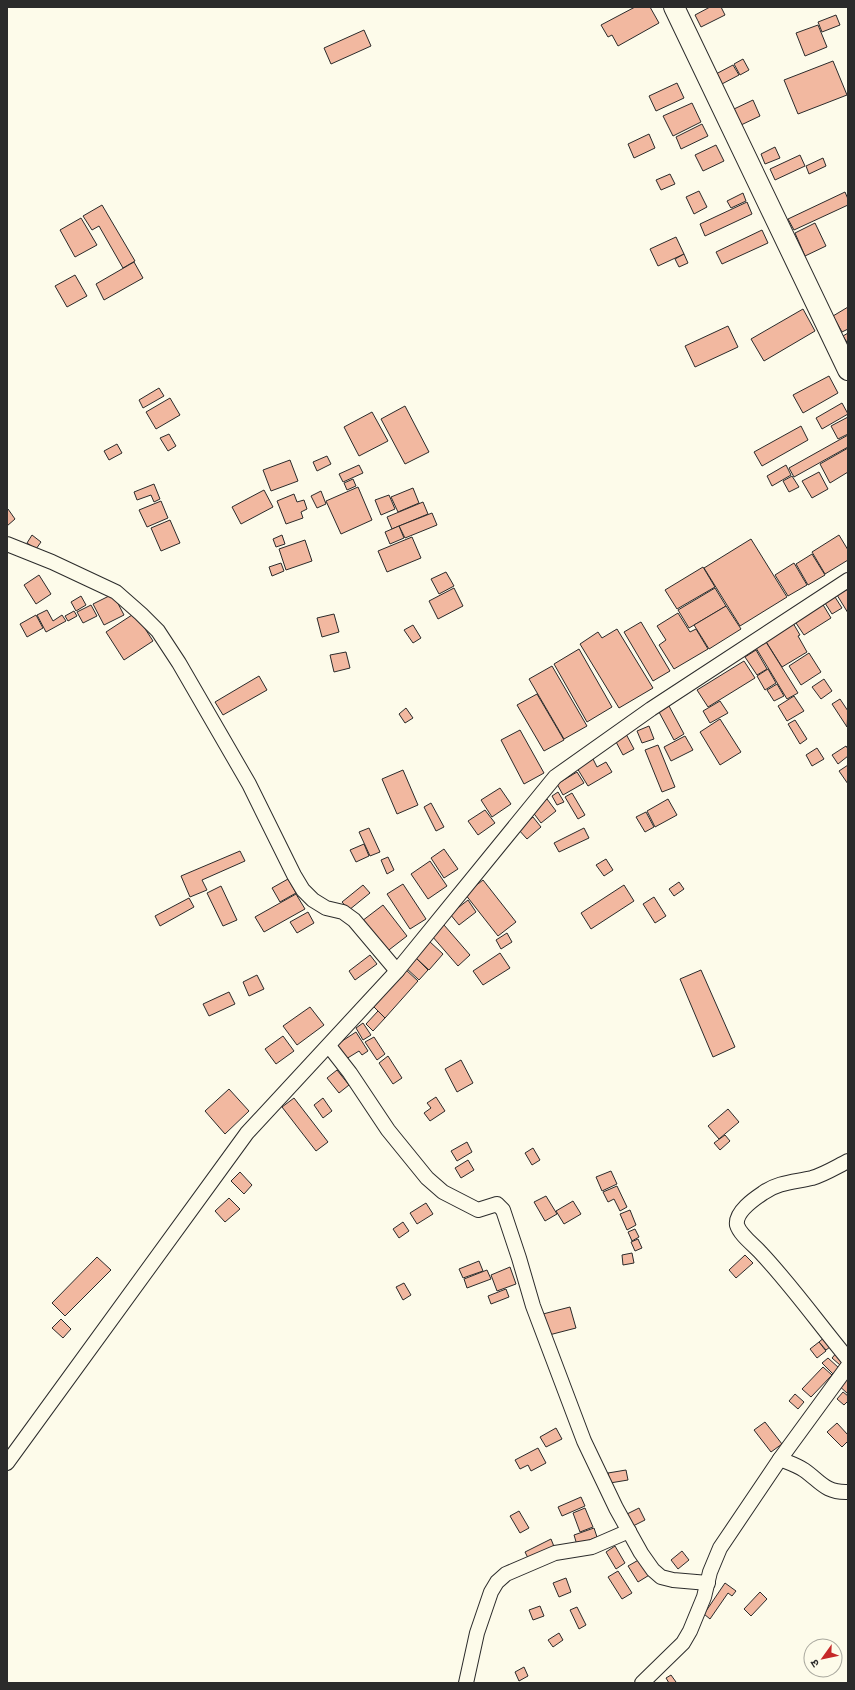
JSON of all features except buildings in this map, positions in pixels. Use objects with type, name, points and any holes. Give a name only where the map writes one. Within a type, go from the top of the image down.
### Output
[{"type":"main road","points":[[674,7],[848,370]]},
{"type":"street","points":[[7,544],[52,562],[116,592],[141,614],[158,632],[179,662],[249,784],[294,875],[304,890],[313,900],[326,908],[343,912],[354,920],[396,971]]},
{"type":"street","points":[[7,1463],[247,1133],[329,1046],[396,971],[554,776],[651,709],[848,580]]},
{"type":"street","points":[[329,1046],[350,1073],[402,1148],[436,1187],[473,1208],[482,1209],[497,1204],[503,1210],[520,1258],[533,1306],[584,1441],[629,1531],[645,1559],[653,1570],[661,1577],[673,1580],[708,1583]]},
{"type":"street","points":[[848,1161],[812,1178],[787,1182],[774,1187],[763,1193],[742,1210],[737,1220],[740,1231],[766,1259],[848,1359]]},
{"type":"street","points":[[642,1683],[684,1643],[690,1632],[720,1548],[780,1459],[848,1366]]},
{"type":"street","points":[[780,1459],[803,1470],[829,1489],[848,1492]]},
{"type":"street","points":[[466,1683],[477,1633],[491,1592],[497,1582],[506,1574],[555,1553],[592,1546],[629,1531]]}]
